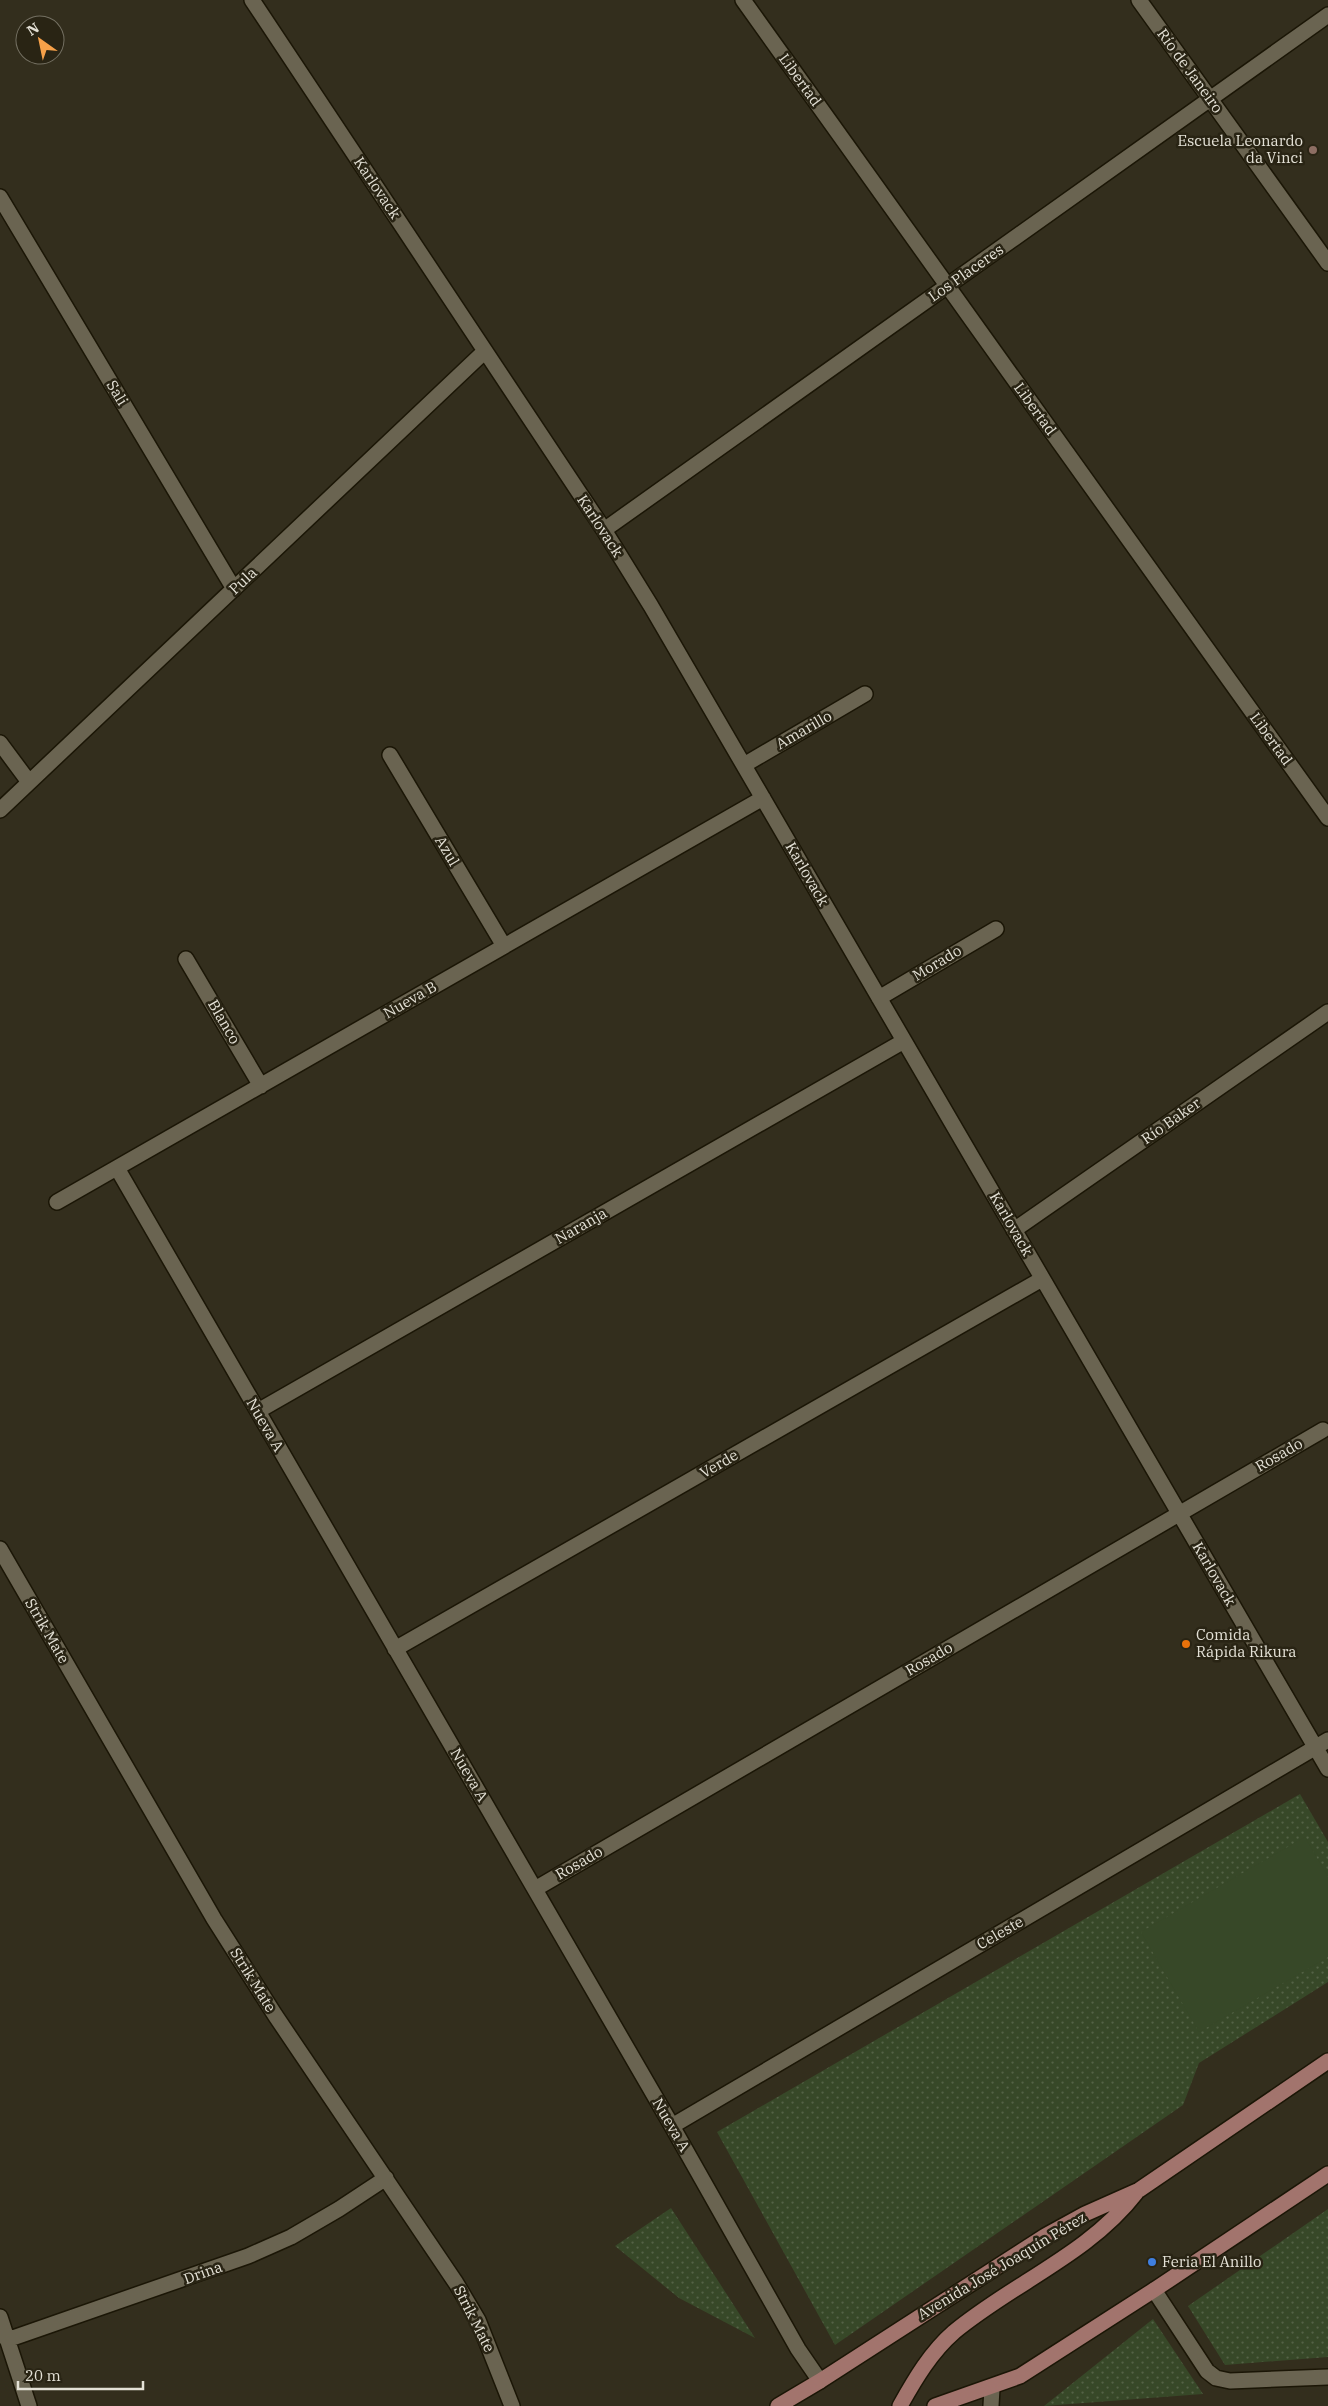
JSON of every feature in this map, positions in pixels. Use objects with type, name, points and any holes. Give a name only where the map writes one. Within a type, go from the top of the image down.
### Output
[{"type":"main road","name":"Avenida José Joaquín Pérez","points":[[778,2406],[1045,2236],[1085,2214],[1139,2190],[1328,2062]]},
{"type":"main road","points":[[935,2406],[992,2388],[1020,2376],[1154,2290],[1328,2174]]},
{"type":"main road","points":[[900,2406],[931,2356],[954,2333],[1081,2244],[1120,2214],[1139,2190]]},
{"type":"street","name":"Karlovack","points":[[252,0],[604,530],[744,765],[1179,1514],[1322,1744],[1328,1769]]},
{"type":"street","name":"Libertad","points":[[743,0],[1328,818]]},
{"type":"street","name":"Río de Janeiro","points":[[1139,0],[1328,263]]},
{"type":"street","name":"Los Placeres","points":[[604,530],[1328,15]]},
{"type":"street","name":"Sali","points":[[0,198],[234,589]]},
{"type":"street","name":"Pula","points":[[0,810],[485,351]]},
{"type":"street","name":"Amarillo","points":[[744,765],[865,694]]},
{"type":"street","points":[[0,742],[29,782]]},
{"type":"street","name":"Azul","points":[[390,755],[504,946]]},
{"type":"street","name":"Nueva B","points":[[57,1202],[763,798]]},
{"type":"street","name":"Morado","points":[[879,998],[996,929]]},
{"type":"street","name":"Blanco","points":[[186,959],[261,1086]]},
{"type":"street","name":"Río Baker","points":[[1014,1230],[1328,1012]]},
{"type":"street","name":"Naranja","points":[[258,1411],[904,1041]]},
{"type":"street","name":"Nueva A","points":[[117,1168],[672,2126],[798,2349],[820,2381]]},
{"type":"street","name":"Verde","points":[[395,1649],[1042,1279]]},
{"type":"street","name":"Rosado","points":[[535,1889],[1324,1430]]},
{"type":"street","name":"Strik Mate","points":[[0,1549],[214,1919],[275,2015],[456,2283],[478,2320],[512,2406]]},
{"type":"street","name":"Celeste","points":[[672,2126],[1322,1744]]},
{"type":"street","name":"Drina","points":[[7,2340],[248,2256],[291,2237],[386,2178]]},
{"type":"street","points":[[1154,2290],[1207,2371],[1216,2378],[1230,2381],[1328,2377]]},
{"type":"street","points":[[0,2317],[28,2406]]},
{"type":"street","points":[[991,2406],[992,2388]]},
{"type":"green space","points":[[1300,1794],[1328,1842],[1328,1982],[1199,2063],[1183,2105],[835,2345],[717,2132]]},
{"type":"green space","points":[[1305,1837],[1328,1877],[1328,1957],[1199,2032],[1141,1932]]},
{"type":"green space","points":[[671,2208],[755,2338],[679,2298],[615,2246]]},
{"type":"green space","points":[[1328,2209],[1328,2357],[1225,2365],[1188,2306]]},
{"type":"green space","points":[[1153,2319],[1203,2394],[1044,2406]]},
{"type":"place","name":"Escuela Leonardo da Vinci","points":[[1313,150]]},
{"type":"place","name":"Comida Rápida Rikura","points":[[1186,1644]]},
{"type":"place","name":"Feria El Anillo","points":[[1152,2262]]}]
